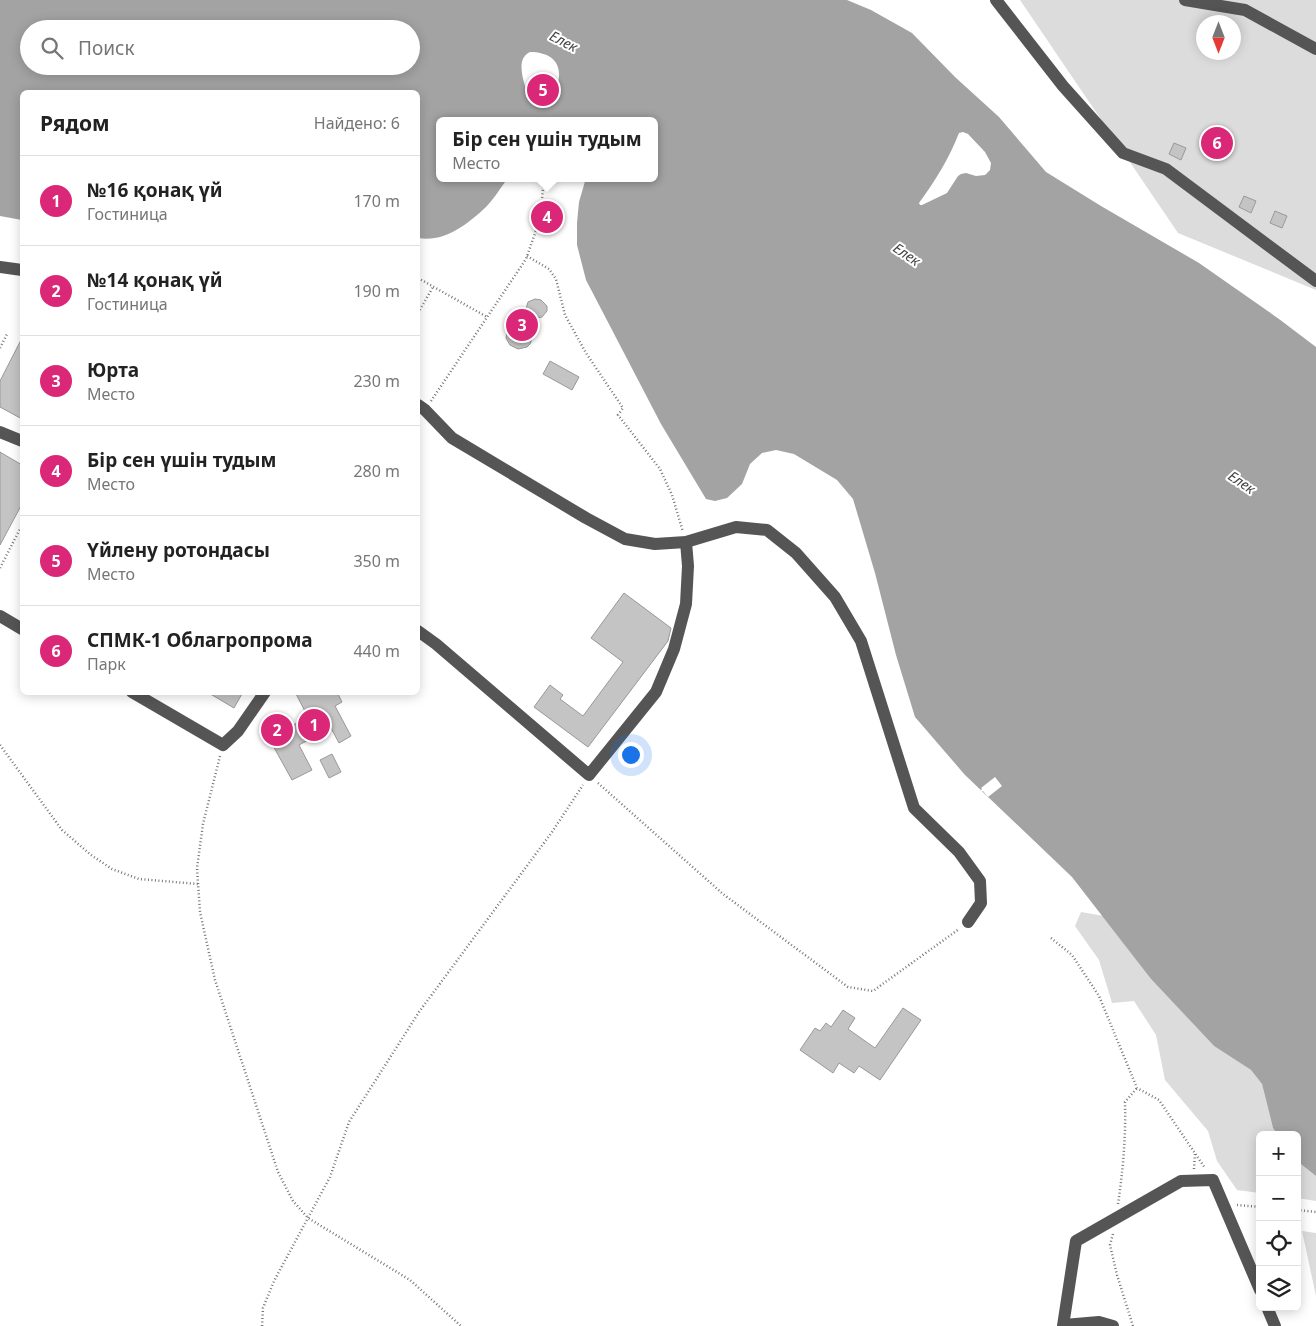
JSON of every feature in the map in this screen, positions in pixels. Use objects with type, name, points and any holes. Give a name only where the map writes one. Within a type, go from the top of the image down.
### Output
[{"type":"lane","points":[[996,0],[1063,86],[1123,153],[1166,169],[1316,280]]},
{"type":"lane","points":[[1185,0],[1245,10],[1316,49]]},
{"type":"lane","points":[[0,267],[20,270]]},
{"type":"lane","points":[[421,408],[452,438],[586,518],[625,539],[655,544],[686,542],[736,527],[767,530],[796,553],[835,597],[860,641],[914,808],[959,852],[980,881],[981,903],[968,922]]},
{"type":"lane","points":[[0,432],[20,440]]},
{"type":"lane","points":[[420,632],[589,775],[656,692],[674,649],[686,604],[688,566],[686,542]]},
{"type":"lane","points":[[0,616],[20,628]]},
{"type":"lane","points":[[137,695],[223,745],[238,731],[263,695]]},
{"type":"lane","points":[[1113,1326],[1099,1322],[1063,1325],[1076,1240],[1181,1181],[1213,1180],[1256,1281]]},
{"type":"lane","points":[[1269,1311],[1275,1326]]},
{"type":"path","points":[[421,408],[487,317],[526,256],[540,219],[544,182]]},
{"type":"path","points":[[526,256],[550,269],[556,279],[565,315],[586,353],[623,408],[618,415],[660,469],[672,495],[686,542]]},
{"type":"path","points":[[420,279],[487,317]]},
{"type":"path","points":[[420,310],[433,287]]},
{"type":"path","points":[[0,348],[7,334]]},
{"type":"path","points":[[0,568],[20,529]]},
{"type":"path","points":[[0,745],[62,830],[91,856],[112,869],[139,879],[198,884]]},
{"type":"path","points":[[223,745],[203,824],[197,868],[200,912],[215,980],[278,1172],[294,1201],[308,1218],[410,1280],[461,1326]]},
{"type":"path","points":[[262,1326],[263,1308],[274,1281],[330,1177],[349,1122],[419,1012],[552,832],[589,775],[723,894],[848,987],[873,991],[968,922]]},
{"type":"path","points":[[1051,938],[1072,955],[1099,996],[1137,1088],[1159,1100],[1213,1180]]},
{"type":"path","points":[[1223,1204],[1256,1207]]},
{"type":"path","points":[[1301,1210],[1316,1212]]},
{"type":"shaded area","points":[[1020,0],[1316,0],[1316,290],[1178,233]]},
{"type":"shaded area","points":[[1081,912],[1104,916],[1151,979],[1214,1046],[1251,1070],[1262,1084],[1275,1131],[1256,1131],[1256,1192],[1237,1190],[1217,1161],[1208,1131],[1165,1080],[1156,1035],[1134,1001],[1112,1003],[1099,960],[1075,926]]},
{"type":"shaded area","points":[[1301,1164],[1316,1176],[1316,1201],[1301,1199]]},
{"type":"shaded area","points":[[1302,1231],[1316,1233],[1316,1296]]},
{"type":"water","name":"Елек","points":[[0,0],[847,0],[871,10],[912,33],[955,77],[999,117],[1046,172],[1199,263],[1316,347],[1316,1176],[1301,1164],[1301,1131],[1275,1131],[1273,1128],[1262,1084],[1251,1070],[1214,1046],[1151,979],[1072,877],[965,775],[915,717],[853,499],[837,480],[794,454],[776,450],[762,453],[750,464],[742,484],[727,498],[715,501],[706,499],[661,424],[586,280],[577,245],[579,202],[585,182],[658,182],[658,117],[436,117],[436,182],[505,182],[489,204],[463,226],[446,235],[428,239],[420,238],[420,90],[20,90],[20,220],[0,216]],"holes":[[[530,52],[549,56],[559,69],[556,91],[545,100],[531,98],[527,93],[523,77],[523,58]],[[959,133],[968,134],[985,152],[991,163],[990,170],[985,175],[961,174],[947,193],[920,205],[919,203],[946,161]]]},
{"type":"pier","points":[[995,777],[1002,786],[988,797],[983,791],[980,791],[981,788]]},
{"type":"building","points":[[535,82],[551,83],[550,98],[535,98]]},
{"type":"building","points":[[1174,143],[1186,148],[1181,160],[1169,154]]},
{"type":"building","points":[[1244,196],[1256,201],[1251,213],[1239,207]]},
{"type":"building","points":[[1275,211],[1287,216],[1282,228],[1270,223]]},
{"type":"building","points":[[535,299],[541,300],[547,306],[547,311],[542,317],[532,319],[526,309],[528,302]]},
{"type":"building","points":[[536,318],[530,328],[533,336],[530,344],[527,347],[518,349],[510,345],[506,338],[511,326]]},
{"type":"building","points":[[20,342],[20,418],[0,407],[0,381]]},
{"type":"building","points":[[550,361],[579,377],[572,390],[543,374]]},
{"type":"building","points":[[0,452],[20,464],[20,508],[0,545]]},
{"type":"building","points":[[624,593],[671,628],[668,641],[588,747],[534,707],[550,685],[563,695],[560,699],[583,716],[623,662],[591,638]]},
{"type":"building","points":[[212,695],[241,695],[234,708]]},
{"type":"building","points":[[297,695],[338,695],[342,702],[335,706],[351,736],[339,743],[331,728],[299,745],[312,770],[292,780],[261,724],[280,713],[288,728],[308,717]]},
{"type":"building","points":[[332,754],[341,772],[329,778],[320,760]]},
{"type":"building","points":[[903,1008],[921,1020],[880,1080],[859,1066],[854,1073],[839,1063],[833,1073],[800,1050],[815,1028],[820,1031],[826,1023],[831,1027],[843,1010],[855,1018],[848,1029],[875,1048]]},
{"type":"place","name":"Үйлену ротондaсы","points":[[543,90]]},
{"type":"place","name":"СПМК-1 Облагропрома","points":[[1217,143]]},
{"type":"place","name":"Бір сен үшін тудым","points":[[547,217]]},
{"type":"place","name":"Юрта","points":[[522,325]]},
{"type":"place","name":"№16 қонақ үй","points":[[314,725]]},
{"type":"place","name":"№14 қонақ үй","points":[[277,730]]}]
